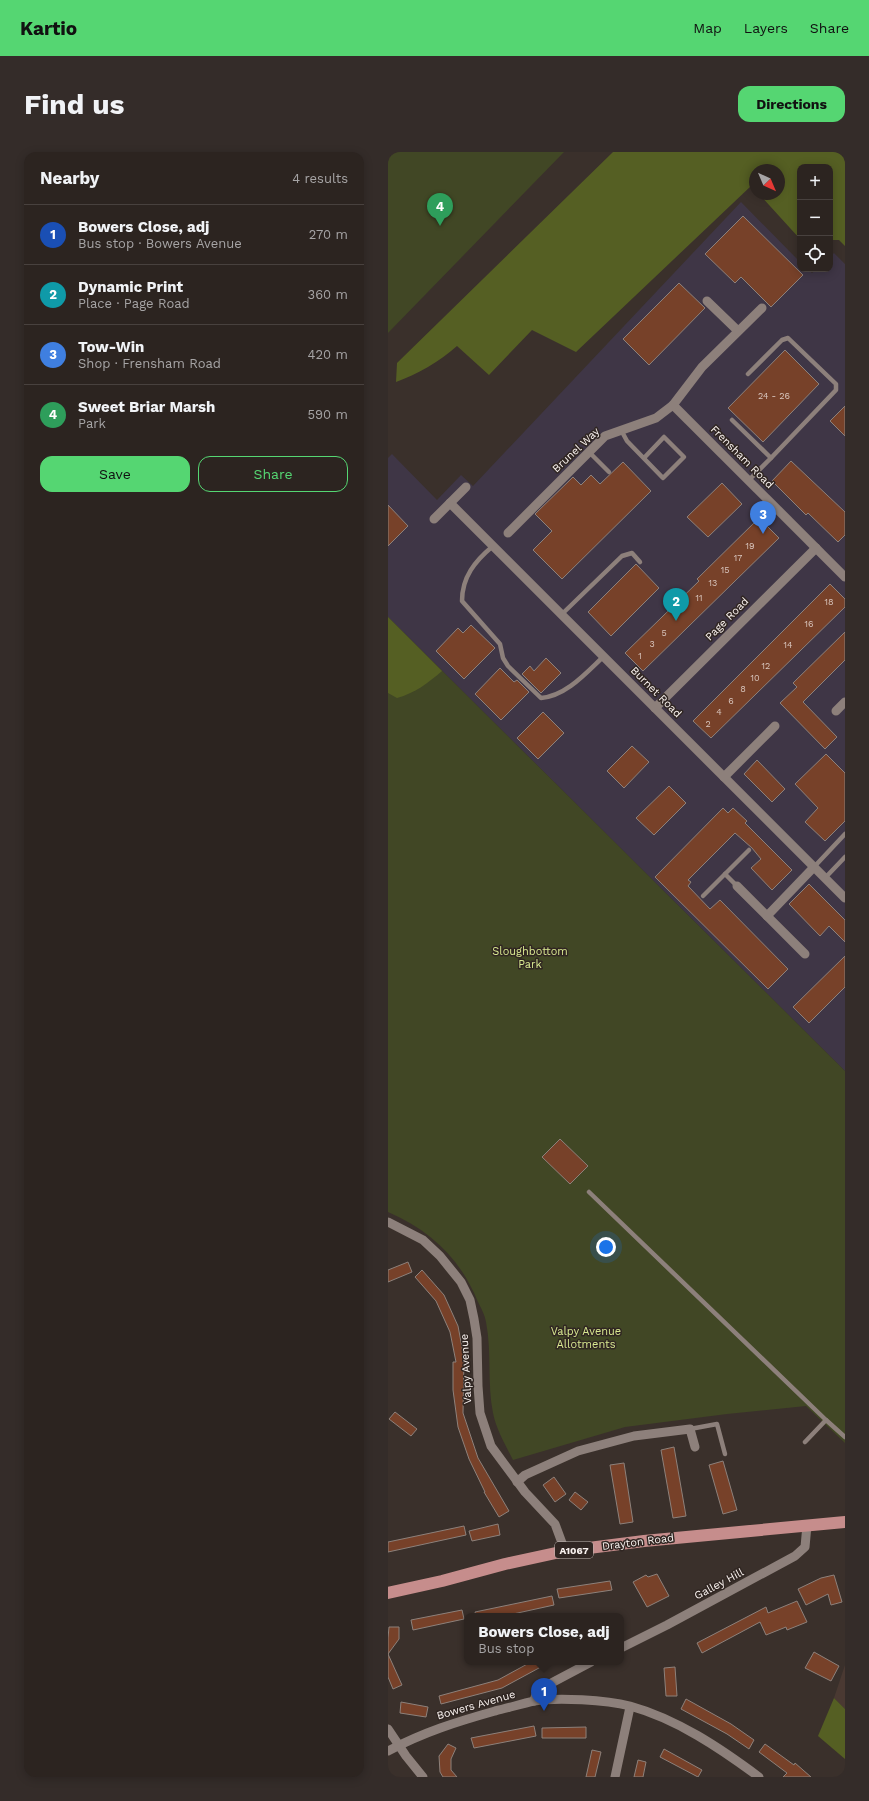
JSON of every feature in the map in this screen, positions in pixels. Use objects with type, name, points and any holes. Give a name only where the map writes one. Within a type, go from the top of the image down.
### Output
[{"type":"main road","name":"Drayton Road","points":[[388,1593],[442,1581],[505,1564],[565,1551],[845,1522]]},
{"type":"street","points":[[707,301],[737,330]]},
{"type":"street","name":"Brunel Way","points":[[508,533],[605,436],[656,418],[673,405],[702,367],[737,330],[762,308]]},
{"type":"street","name":"Frensham Road","points":[[673,405],[845,577]]},
{"type":"street","points":[[434,519],[466,487]]},
{"type":"street","name":"Burnet Road","points":[[450,503],[603,658],[845,898]]},
{"type":"street","name":"Page Road","points":[[655,708],[816,548]]},
{"type":"street","points":[[836,711],[845,702]]},
{"type":"street","points":[[724,777],[775,726]]},
{"type":"street","points":[[767,916],[814,867]]},
{"type":"street","points":[[737,886],[805,954]]},
{"type":"street","name":"Valpy Avenue","points":[[388,1222],[412,1233],[429,1244],[447,1264],[464,1288],[470,1300],[477,1338],[480,1414],[492,1446],[517,1482],[555,1524],[565,1551]]},
{"type":"street","points":[[517,1482],[525,1474],[586,1449],[634,1436],[690,1429],[695,1447]]},
{"type":"street","name":"Galley Hill","points":[[624,1646],[795,1556],[805,1547],[807,1525]]},
{"type":"street","points":[[534,1701],[536,1694],[542,1688],[585,1665]]},
{"type":"street","name":"Bowers Avenue","points":[[388,1751],[398,1745],[449,1724],[534,1701],[573,1700],[613,1703],[630,1706],[657,1715],[689,1731],[731,1756],[759,1777]]},
{"type":"street","points":[[615,1777],[630,1706]]},
{"type":"street","points":[[388,1729],[398,1745],[423,1777]]},
{"type":"lane","points":[[748,374],[782,340],[788,338],[836,384],[836,390],[749,480]]},
{"type":"lane","points":[[732,420],[771,458]]},
{"type":"lane","points":[[621,430],[627,441],[663,478],[684,457],[664,437],[644,458]]},
{"type":"lane","points":[[589,452],[609,472]]},
{"type":"lane","points":[[493,546],[482,555],[471,569],[462,588],[462,601],[500,644],[503,658],[508,666],[541,698],[558,692],[576,682],[603,658]]},
{"type":"lane","points":[[561,615],[622,556],[632,553],[640,562]]},
{"type":"lane","points":[[814,867],[845,834]]},
{"type":"lane","points":[[703,896],[749,850]]},
{"type":"lane","points":[[825,878],[845,857]]},
{"type":"lane","points":[[725,874],[737,886]]},
{"type":"lane","points":[[589,1192],[845,1437]]},
{"type":"lane","points":[[805,1442],[826,1420]]},
{"type":"lane","points":[[690,1429],[717,1424],[725,1454]]},
{"type":"shaded area","points":[[741,202],[797,259],[797,272],[833,272],[834,253],[845,264],[845,1071],[388,617],[388,458],[392,454],[437,500],[461,475],[473,486]]},
{"type":"shaded area","points":[[845,1665],[845,1709],[834,1698]]},
{"type":"green space","points":[[388,152],[564,152],[388,333]]},
{"type":"green space","points":[[613,152],[845,152],[845,246],[839,240],[833,240],[833,164],[797,164],[797,236],[764,200],[785,200],[785,164],[749,164],[749,188],[576,352],[532,330],[489,375],[457,346],[428,367],[396,382],[397,363]]},
{"type":"green space","name":"Sloughbottom Park","points":[[388,617],[845,1071],[845,1443],[806,1406],[625,1427],[513,1460],[494,1419],[490,1390],[488,1333],[485,1317],[471,1286],[453,1259],[431,1237],[418,1228],[388,1212]]},
{"type":"green space","points":[[388,617],[442,671],[421,687],[397,698],[388,693]]},
{"type":"green space","points":[[834,1698],[845,1709],[845,1759],[818,1736]]},
{"type":"building","points":[[743,216],[797,269],[797,272],[800,272],[803,275],[771,307],[741,277],[735,283],[705,254]]},
{"type":"building","points":[[679,283],[705,308],[649,365],[623,339]]},
{"type":"building","points":[[785,350],[819,384],[763,442],[728,408]]},
{"type":"building","points":[[845,406],[845,436],[830,421]]},
{"type":"building","points":[[791,461],[845,512],[845,535],[838,542],[808,513],[806,515],[772,481]]},
{"type":"building","points":[[623,462],[651,491],[562,579],[533,550],[552,531],[535,514],[573,477],[581,485],[591,475],[600,484]]},
{"type":"building","points":[[722,483],[742,504],[708,537],[687,517]]},
{"type":"building","points":[[388,505],[408,526],[388,546]]},
{"type":"building","points":[[759,518],[779,538],[643,671],[625,653],[699,581],[697,579]]},
{"type":"building","points":[[636,564],[659,588],[611,636],[588,612]]},
{"type":"building","points":[[830,584],[845,599],[845,607],[711,738],[693,721]]},
{"type":"building","points":[[471,625],[495,648],[464,679],[436,651],[458,628],[463,633]]},
{"type":"building","points":[[845,632],[845,660],[803,702],[837,737],[825,749],[780,703],[797,687],[793,683]]},
{"type":"building","points":[[546,658],[561,673],[541,693],[522,674],[530,666],[534,671]]},
{"type":"building","points":[[500,668],[514,682],[517,680],[529,692],[501,720],[475,694]]},
{"type":"building","points":[[543,712],[564,733],[538,759],[517,738]]},
{"type":"building","points":[[632,746],[649,762],[624,788],[607,771]]},
{"type":"building","points":[[826,754],[845,773],[845,821],[825,841],[805,822],[818,808],[795,784]]},
{"type":"building","points":[[757,760],[785,789],[772,802],[744,774]]},
{"type":"building","points":[[669,786],[686,803],[654,835],[636,818]]},
{"type":"building","points":[[723,808],[728,813],[733,808],[747,821],[745,823],[792,870],[772,890],[751,868],[761,859],[752,848],[735,833],[688,880],[691,882],[688,886],[710,909],[720,900],[788,969],[768,989],[655,877]]},
{"type":"building","points":[[809,884],[845,920],[845,942],[829,926],[820,936],[789,904]]},
{"type":"building","points":[[845,956],[845,987],[809,1023],[793,1007]]},
{"type":"building","points":[[560,1139],[588,1166],[570,1184],[542,1157]]},
{"type":"building","points":[[408,1262],[412,1272],[388,1282],[388,1270]]},
{"type":"building","points":[[422,1270],[444,1295],[458,1326],[464,1358],[463,1413],[478,1458],[509,1511],[499,1517],[484,1492],[469,1459],[458,1427],[453,1390],[453,1362],[456,1362],[450,1332],[436,1301],[415,1277]]},
{"type":"building","points":[[395,1412],[417,1429],[411,1436],[389,1419]]},
{"type":"building","points":[[674,1447],[686,1516],[673,1518],[661,1450]]},
{"type":"building","points":[[723,1461],[737,1510],[723,1514],[709,1465]]},
{"type":"building","points":[[624,1463],[633,1522],[620,1524],[610,1465]]},
{"type":"building","points":[[554,1477],[566,1494],[555,1502],[543,1485]]},
{"type":"building","points":[[575,1492],[588,1502],[581,1510],[569,1500]]},
{"type":"building","points":[[498,1524],[500,1535],[472,1541],[469,1531]]},
{"type":"building","points":[[464,1526],[466,1535],[388,1552],[388,1542]]},
{"type":"building","points":[[657,1574],[669,1596],[647,1607],[633,1582],[646,1575],[648,1577]]},
{"type":"building","points":[[834,1575],[842,1602],[831,1605],[828,1594],[806,1605],[798,1589],[821,1578]]},
{"type":"building","points":[[610,1581],[612,1590],[559,1598],[557,1589]]},
{"type":"building","points":[[552,1596],[554,1605],[518,1613],[475,1612]]},
{"type":"building","points":[[797,1601],[807,1622],[787,1630],[786,1627],[766,1635],[760,1622],[702,1653],[697,1643],[766,1607],[768,1613]]},
{"type":"building","points":[[462,1610],[464,1619],[413,1630],[411,1620]]},
{"type":"building","points":[[389,1627],[399,1627],[399,1639],[388,1654]]},
{"type":"building","points":[[814,1652],[839,1666],[831,1681],[805,1668]]},
{"type":"building","points":[[388,1654],[402,1685],[393,1689],[388,1677]]},
{"type":"building","points":[[526,1665],[544,1665],[502,1688],[441,1704],[439,1696],[498,1680]]},
{"type":"building","points":[[675,1667],[677,1696],[666,1696],[664,1668]]},
{"type":"building","points":[[686,1699],[731,1724],[754,1740],[749,1749],[727,1734],[681,1709]]},
{"type":"building","points":[[401,1702],[428,1707],[426,1717],[400,1713]]},
{"type":"building","points":[[534,1726],[536,1736],[474,1748],[471,1738]]},
{"type":"building","points":[[586,1727],[586,1738],[542,1738],[542,1728]]},
{"type":"building","points":[[448,1744],[456,1748],[451,1759],[451,1770],[457,1777],[443,1777],[440,1772],[439,1756]]},
{"type":"building","points":[[765,1744],[794,1765],[795,1763],[811,1777],[783,1777],[787,1773],[759,1752]]},
{"type":"building","points":[[664,1749],[702,1770],[698,1777],[660,1757]]},
{"type":"building","points":[[592,1750],[601,1752],[595,1777],[586,1777]]},
{"type":"building","points":[[638,1760],[646,1762],[643,1777],[634,1777]]},
{"type":"place","name":"Sweet Briar Marsh","points":[[440,226]]},
{"type":"place","name":"Tow-Win","points":[[763,534]]},
{"type":"place","name":"Dynamic Print","points":[[676,621]]},
{"type":"place","name":"Bowers Close, adj","points":[[544,1711]]},
{"type":"park label","name":"Valpy Avenue Allotments","points":[[586,1337]]}]
